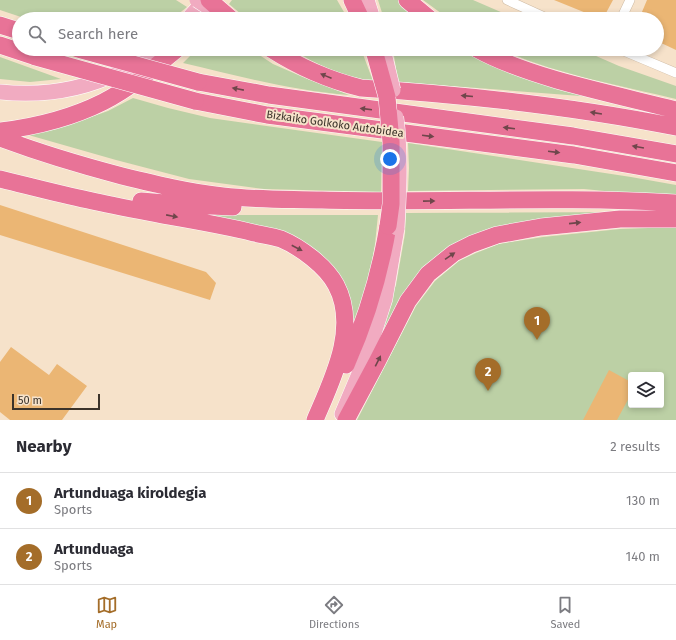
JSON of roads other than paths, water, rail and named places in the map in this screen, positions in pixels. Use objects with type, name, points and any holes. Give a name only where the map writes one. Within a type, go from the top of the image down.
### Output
[{"type":"highway","points":[[209,0],[223,12]]},
{"type":"highway","points":[[212,12],[221,0]]},
{"type":"highway","points":[[407,0],[422,12]]},
{"type":"highway","points":[[362,12],[363,1]]},
{"type":"highway","points":[[0,25],[12,29]]},
{"type":"highway","name":"Bizkaiko Golkoko Autobidea","points":[[0,45],[12,49]]},
{"type":"highway","name":"Bizkaiko Golkoko Autobidea","points":[[33,56],[195,101],[267,115],[574,155],[676,173]]},
{"type":"highway","name":"Bizkaiko Golkoko Autobidea","points":[[103,56],[198,82],[269,95],[574,136],[676,154]]},
{"type":"highway","points":[[0,131],[44,123],[80,112],[103,102],[143,77],[168,56]]},
{"type":"highway","points":[[284,56],[312,71],[345,84],[362,88],[474,97],[543,105],[676,127]]},
{"type":"highway","points":[[316,420],[328,404],[358,338],[374,290],[385,247],[393,227],[391,204],[391,142],[387,97],[378,56]]},
{"type":"highway","points":[[493,56],[517,67],[548,77],[599,92],[676,110]]},
{"type":"highway","points":[[0,138],[64,160],[150,183],[186,190],[250,198],[376,202],[630,200],[676,203]]},
{"type":"highway","points":[[5,180],[89,201],[242,230],[280,239],[307,253],[336,284],[341,298],[344,314],[345,332],[343,347],[337,369],[316,420]]},
{"type":"highway","points":[[5,180],[123,199],[189,205],[258,208],[376,202]]},
{"type":"highway","points":[[346,420],[408,300],[428,274],[454,253],[472,244],[497,235],[541,227],[620,219],[676,219]]},
{"type":"main road","points":[[197,0],[216,12]]},
{"type":"main road","points":[[194,12],[205,0]]},
{"type":"main road","points":[[363,1],[369,12]]},
{"type":"main road","points":[[0,92],[46,93],[79,87],[119,72],[144,56]]},
{"type":"main road","points":[[339,420],[367,355],[385,299],[393,227]]},
{"type":"street","points":[[507,0],[534,12]]},
{"type":"street","points":[[624,12],[630,0]]},
{"type":"street","points":[[636,56],[676,73]]},
{"type":"place","name":"Artunduaga kiroldegia","points":[[537,340]]},
{"type":"place","name":"Artunduaga","points":[[488,391]]}]
